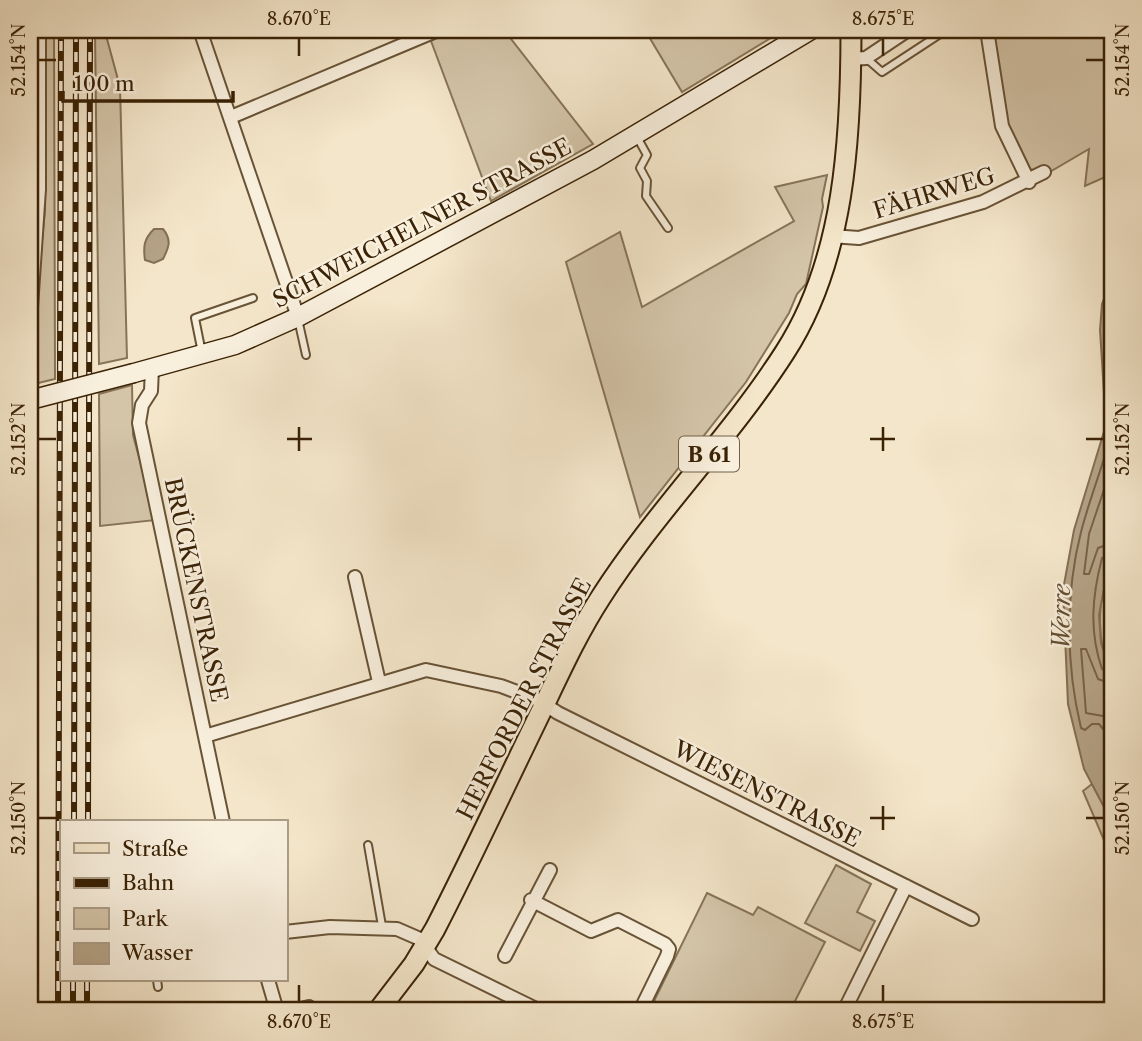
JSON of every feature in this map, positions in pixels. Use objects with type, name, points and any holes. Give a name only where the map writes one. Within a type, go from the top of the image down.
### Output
[{"type":"main road","name":"HERFORDER STRASSE","points":[[379,1011],[426,946],[571,649],[623,563],[751,402],[786,351],[814,296],[831,236],[859,59],[851,30]]},
{"type":"street","points":[[30,322],[39,188],[34,129],[39,30]]},
{"type":"street","points":[[201,30],[298,317]]},
{"type":"street","points":[[231,117],[438,30]]},
{"type":"street","name":"SCHWEICHELNER STRASSE","points":[[30,400],[202,355],[245,341],[298,317],[636,135],[811,30]]},
{"type":"street","points":[[859,59],[908,30]]},
{"type":"street","points":[[987,30],[1002,126],[1028,183]]},
{"type":"street","name":"FÄHRWEG","points":[[831,236],[859,238],[983,202],[1028,183],[1044,172]]},
{"type":"street","name":"BRÜCKENSTRASSE","points":[[152,369],[152,391],[142,405],[139,423],[223,820]]},
{"type":"street","points":[[355,577],[379,682]]},
{"type":"street","name":"WIESENSTRASSE","points":[[205,736],[426,670],[502,686],[545,704],[972,919]]},
{"type":"street","points":[[505,956],[531,900],[550,870]]},
{"type":"street","points":[[844,1011],[906,887]]},
{"type":"street","points":[[531,900],[591,931],[618,920],[665,944],[669,949],[667,956],[640,1011]]},
{"type":"street","points":[[287,932],[330,927],[382,926],[411,933],[426,946],[434,959],[540,1011]]},
{"type":"street","points":[[269,982],[277,1011]]},
{"type":"street","points":[[292,1011],[309,1007]]},
{"type":"lane","points":[[859,59],[882,72],[940,34],[938,30]]},
{"type":"lane","points":[[636,135],[647,155],[640,168],[647,181],[646,196],[668,228]]},
{"type":"lane","points":[[202,355],[195,318],[253,298]]},
{"type":"lane","points":[[298,317],[306,355]]},
{"type":"lane","points":[[368,845],[382,926]]},
{"type":"green space","points":[[46,30],[54,30],[55,379],[30,385],[30,329],[34,326],[45,210]]},
{"type":"green space","points":[[95,30],[108,30],[107,39],[120,87],[127,358],[99,364]]},
{"type":"green space","points":[[450,30],[504,30],[593,144],[491,201],[431,41]]},
{"type":"green space","points":[[645,30],[784,30],[682,92]]},
{"type":"green space","points":[[992,30],[1112,30],[1112,174],[1085,186],[1089,149],[1048,173],[1028,169],[1007,125]]},
{"type":"green space","points":[[827,175],[823,207],[806,284],[797,294],[789,313],[746,382],[640,517],[566,262],[620,232],[642,307],[794,221],[775,187]]},
{"type":"green space","points":[[132,385],[133,435],[156,520],[100,526],[99,394]]},
{"type":"green space","points":[[1112,546],[1112,675],[1102,644],[1100,611]]},
{"type":"green space","points":[[1092,784],[1112,822],[1112,873],[1107,847],[1083,791]]},
{"type":"green space","points":[[836,865],[871,884],[857,912],[875,921],[860,951],[805,923]]},
{"type":"green space","points":[[707,893],[753,915],[758,907],[825,942],[790,1011],[675,1011],[654,1001]]},
{"type":"water","points":[[154,229],[163,229],[169,244],[163,259],[154,263],[145,260],[144,251],[146,240]]},
{"type":"water","points":[[1112,278],[1112,546],[1099,615],[1101,643],[1112,675],[1112,822],[1084,769],[1068,704],[1063,590],[1074,530],[1106,425],[1100,330],[1102,304]]},
{"type":"railway","points":[[58,1011],[61,30]]},
{"type":"railway","points":[[74,820],[76,30]]},
{"type":"railway","points":[[88,820],[90,30]]},
{"type":"railway","points":[[73,982],[73,1011]]},
{"type":"railway","points":[[87,982],[87,1011]]},
{"type":"water label","name":"Werre","points":[[1061,617]]}]
